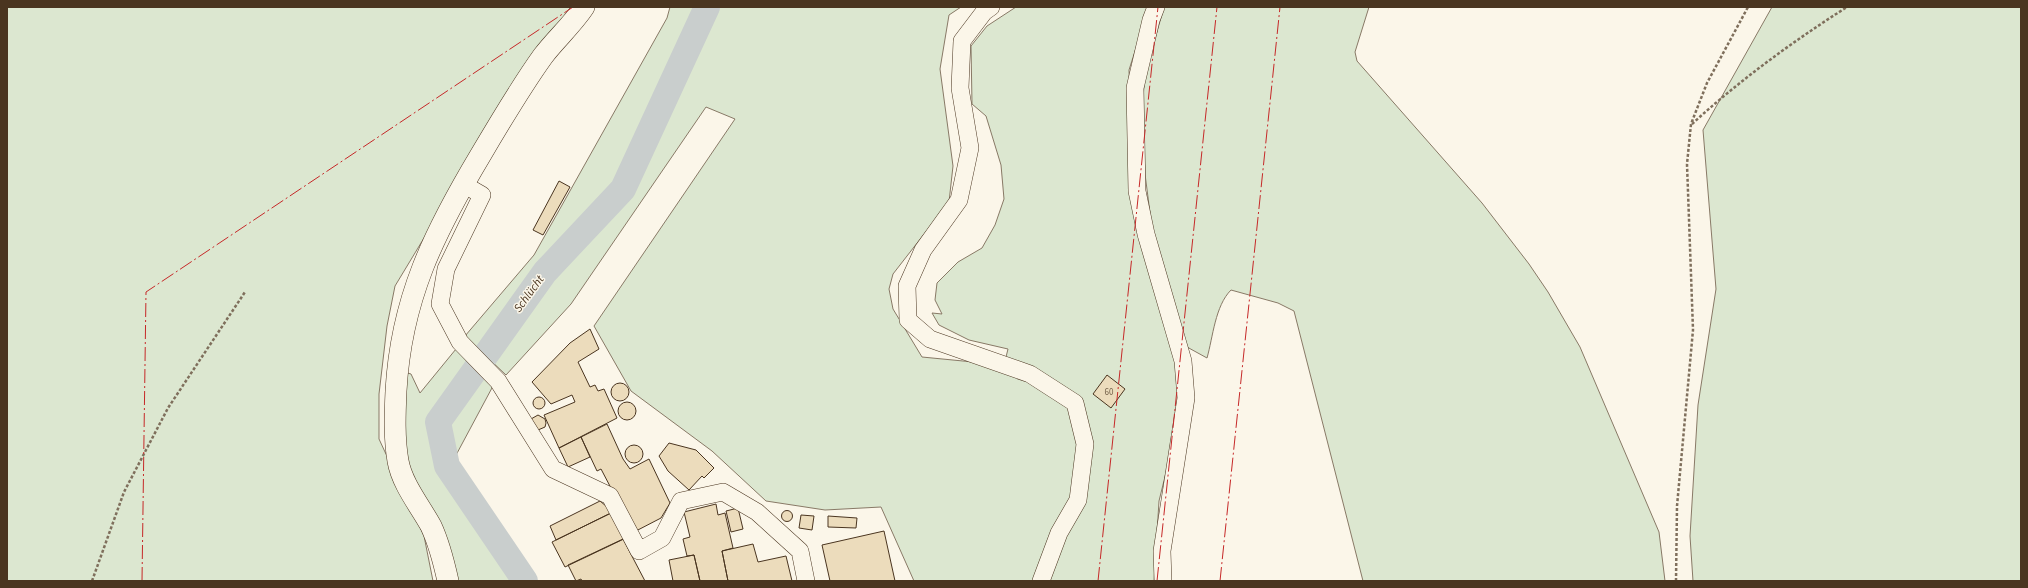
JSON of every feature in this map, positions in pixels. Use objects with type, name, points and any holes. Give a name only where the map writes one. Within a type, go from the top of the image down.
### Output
[{"type":"main road","points":[[448,581],[440,550],[431,528],[398,463],[395,440],[395,403],[398,362],[403,326],[413,291],[437,235],[463,184],[513,100],[544,54],[574,21],[584,7]]},
{"type":"street","points":[[991,7],[984,12],[962,41],[960,88],[970,148],[959,200],[923,250],[907,286],[908,320],[930,339],[1030,374],[1074,404],[1085,444],[1078,500],[1059,533],[1041,581]]},
{"type":"street","points":[[1156,7],[1150,20],[1135,88],[1137,191],[1146,234],[1183,361],[1186,398],[1162,550],[1163,581]]},
{"type":"street","points":[[463,184],[482,195],[446,269],[440,304],[460,342],[498,381],[553,469],[610,496],[639,551],[662,538],[681,501],[723,492],[757,512],[800,551],[806,581]]},
{"type":"path","points":[[1676,581],[1677,506],[1693,330],[1687,164],[1691,124],[1707,83],[1748,7]]},
{"type":"path","points":[[1691,124],[1722,96],[1801,36],[1847,7]]},
{"type":"path","points":[[92,581],[124,492],[168,408],[245,292]]},
{"type":"green space","points":[[7,7],[571,7],[525,71],[395,286],[387,326],[379,394],[379,439],[424,536],[433,581],[7,581]]},
{"type":"green space","points":[[670,7],[961,7],[949,15],[940,69],[953,166],[949,202],[893,274],[889,289],[893,309],[922,357],[1004,365],[1008,349],[969,340],[939,325],[932,313],[942,314],[935,300],[937,283],[958,262],[982,248],[995,225],[1004,199],[1001,165],[986,116],[972,104],[971,46],[987,26],[1016,7],[1149,7],[1129,70],[1130,102],[1168,332],[1184,399],[1159,501],[1154,581],[914,581],[881,507],[825,510],[766,501],[712,451],[631,391],[594,326],[735,119],[706,107],[571,304],[506,375],[465,336],[534,255],[667,18]]},
{"type":"green space","points":[[1164,7],[1369,7],[1355,52],[1357,61],[1482,203],[1529,264],[1548,292],[1580,347],[1659,532],[1665,581],[1363,581],[1294,311],[1278,303],[1231,290],[1221,304],[1215,322],[1207,358],[1187,347],[1153,236],[1145,174],[1142,110],[1145,74]]},
{"type":"green space","points":[[1772,7],[2021,7],[2021,581],[1693,581],[1690,536],[1698,405],[1716,289],[1703,130]]},
{"type":"green space","points":[[456,349],[493,386],[455,457],[534,581],[454,581],[411,474],[401,445],[401,371],[411,374],[420,393]]},
{"type":"building","points":[[559,181],[570,187],[543,235],[533,230]]},
{"type":"building","points":[[590,329],[599,349],[578,362],[590,387],[595,385],[598,391],[604,389],[617,418],[559,448],[544,415],[575,402],[572,395],[551,404],[532,382],[570,343]]},
{"type":"building","points":[[1107,375],[1125,389],[1111,408],[1093,394]]},
{"type":"building","points":[[620,383],[626,386],[629,392],[626,398],[620,401],[614,398],[611,392],[614,386]]},
{"type":"building","points":[[537,397],[541,397],[545,403],[541,409],[537,409],[533,405],[533,401]]},
{"type":"building","points":[[627,402],[633,405],[636,411],[633,417],[627,420],[621,417],[618,411],[621,405]]},
{"type":"building","points":[[538,415],[545,419],[546,423],[545,427],[538,430],[531,419]]},
{"type":"building","points":[[607,424],[623,459],[630,469],[649,459],[670,503],[661,518],[634,532],[601,469],[597,471],[581,437]]},
{"type":"building","points":[[581,437],[590,457],[568,467],[559,448]]},
{"type":"building","points":[[669,443],[696,450],[714,468],[704,478],[702,476],[689,490],[668,471],[659,456]]},
{"type":"building","points":[[634,445],[640,448],[643,454],[640,460],[634,463],[628,460],[625,454],[628,448]]},
{"type":"building","points":[[600,501],[613,512],[556,540],[550,526]]},
{"type":"building","points":[[716,504],[718,515],[725,513],[733,548],[722,551],[728,581],[700,581],[694,555],[687,556],[683,539],[690,537],[684,512]]},
{"type":"building","points":[[738,508],[743,529],[731,532],[726,511]]},
{"type":"building","points":[[615,511],[628,537],[565,567],[552,542]]},
{"type":"building","points":[[785,511],[789,511],[791,512],[791,520],[785,521],[782,518],[782,514]]},
{"type":"building","points":[[801,515],[814,516],[812,530],[799,528]]},
{"type":"building","points":[[828,516],[857,518],[856,528],[828,527]]},
{"type":"building","points":[[884,531],[895,581],[830,581],[822,545]]},
{"type":"building","points":[[623,539],[645,581],[582,581],[581,579],[576,581],[568,565]]},
{"type":"building","points":[[753,544],[758,562],[786,556],[792,581],[728,581],[722,551]]},
{"type":"building","points":[[694,555],[700,581],[673,581],[669,560]]},
{"type":"waterway","name":"Schlücht","points":[[525,581],[447,466],[438,422],[545,272],[623,189],[707,7]]},
{"type":"power","points":[[142,581],[146,292],[573,7]]},
{"type":"power","points":[[1098,581],[1158,7]]},
{"type":"power","points":[[1157,581],[1217,7]]},
{"type":"power","points":[[1220,581],[1280,7]]}]
